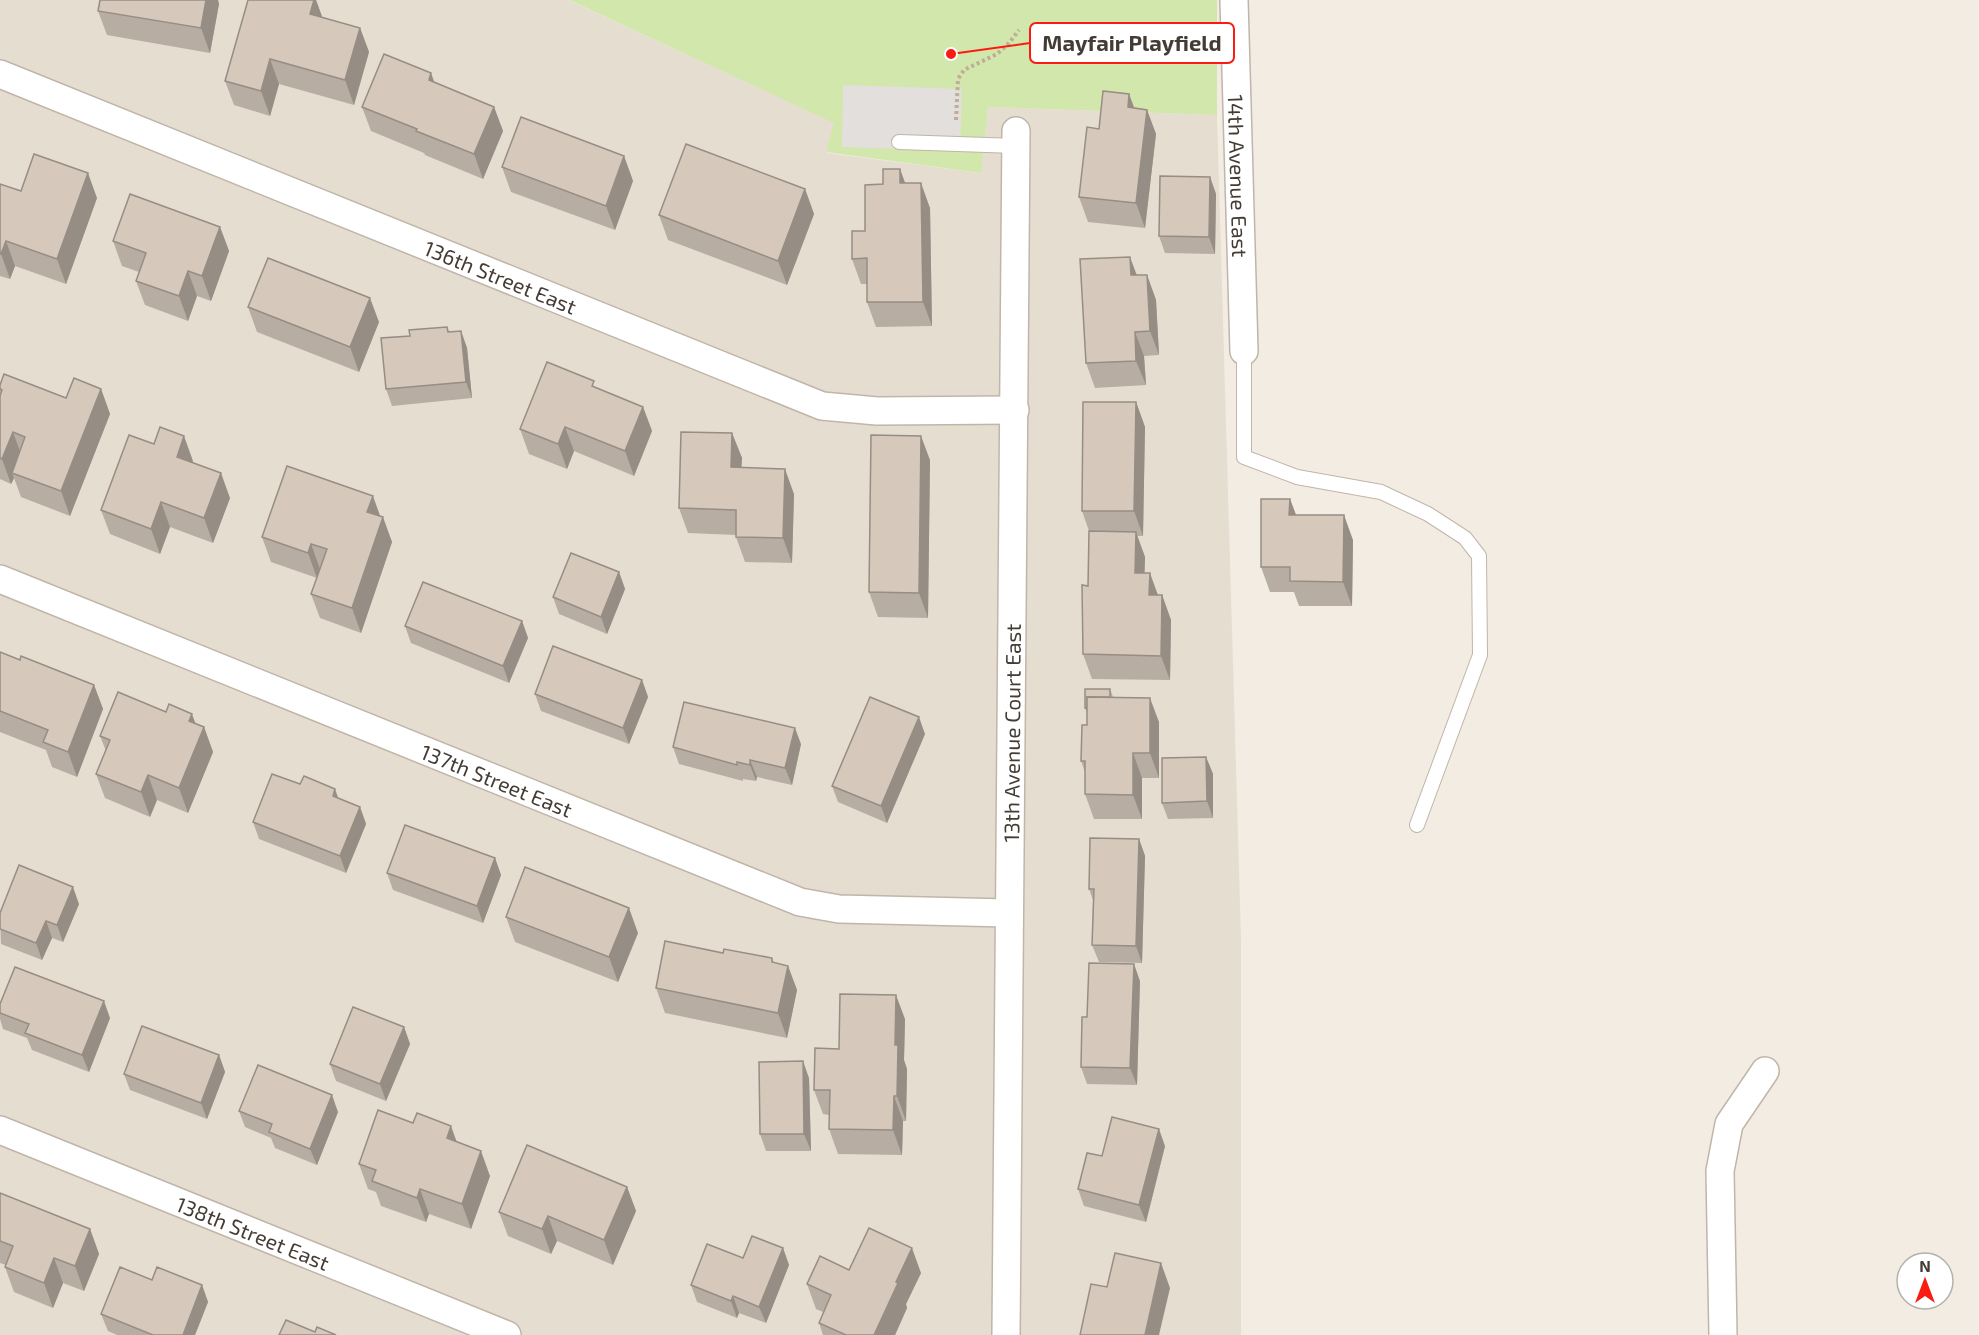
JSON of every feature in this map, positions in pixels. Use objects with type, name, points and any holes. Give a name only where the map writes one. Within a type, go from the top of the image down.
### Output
[{"type":"street","name":"14th Avenue East","points":[[1234,0],[1244,351]]},
{"type":"street","name":"136th Street East","points":[[0,74],[822,406],[877,411],[1015,410]]},
{"type":"street","name":"13th Avenue Court East","points":[[1006,1335],[1016,139]]},
{"type":"street","name":"137th Street East","points":[[0,579],[800,902],[839,909],[1008,913]]},
{"type":"street","points":[[1723,1335],[1720,1171],[1729,1124],[1765,1071]]},
{"type":"street","name":"138th Street East","points":[[0,1130],[507,1335]]},
{"type":"lane","points":[[898,142],[955,145],[1016,139]]},
{"type":"lane","points":[[1244,351],[1244,457],[1297,477],[1381,492],[1428,514],[1465,538],[1479,556],[1480,655],[1416,825]]},
{"type":"path","points":[[955,145],[958,79],[968,66],[997,54],[1019,30]]},
{"type":"shaded area","points":[[0,0],[568,0],[835,123],[827,153],[980,173],[988,107],[1217,115],[1241,938],[1241,1335],[0,1335]]},
{"type":"shaded area","points":[[843,85],[962,89],[960,151],[842,147]]},
{"type":"green space","points":[[569,0],[1217,0],[1217,115],[988,107],[981,173],[826,152],[834,123]]},
{"type":"building","points":[[100,0],[206,0],[201,28],[98,11]]},
{"type":"building","points":[[248,0],[314,0],[310,14],[360,28],[345,80],[270,59],[261,91],[225,81]]},
{"type":"building","points":[[384,54],[431,73],[429,80],[494,107],[474,154],[362,107]]},
{"type":"building","points":[[1103,91],[1129,94],[1128,107],[1147,110],[1136,203],[1079,197],[1087,127],[1099,129]]},
{"type":"building","points":[[521,117],[624,156],[606,206],[502,167]]},
{"type":"building","points":[[686,144],[805,189],[778,261],[659,215]]},
{"type":"building","points":[[34,154],[88,173],[57,259],[6,241],[0,254],[0,184],[21,191]]},
{"type":"building","points":[[883,169],[900,169],[900,183],[921,183],[923,302],[867,302],[867,258],[852,259],[852,231],[865,231],[865,185],[883,184]]},
{"type":"building","points":[[1160,176],[1210,177],[1209,237],[1159,236]]},
{"type":"building","points":[[130,194],[220,227],[202,276],[188,271],[179,296],[136,281],[146,253],[113,241]]},
{"type":"building","points":[[1130,257],[1131,275],[1147,275],[1150,331],[1135,332],[1136,361],[1086,363],[1080,259]]},
{"type":"building","points":[[268,258],[370,298],[350,347],[248,307]]},
{"type":"building","points":[[447,327],[448,332],[461,331],[466,382],[386,389],[381,338],[410,336],[409,330]]},
{"type":"building","points":[[547,362],[594,381],[592,386],[643,407],[625,451],[565,427],[558,444],[520,429]]},
{"type":"building","points":[[4,374],[66,398],[74,378],[101,389],[61,491],[12,473],[25,437],[13,432],[2,459],[0,458],[0,396],[2,390],[0,385]]},
{"type":"building","points":[[1083,402],[1136,402],[1134,511],[1082,511]]},
{"type":"building","points":[[160,427],[184,436],[177,457],[221,473],[204,518],[161,502],[151,529],[101,510],[129,435],[154,444]]},
{"type":"building","points":[[681,432],[732,433],[731,467],[785,469],[783,538],[736,537],[736,510],[679,508]]},
{"type":"building","points":[[871,435],[921,436],[919,593],[869,592]]},
{"type":"building","points":[[287,466],[373,496],[367,512],[383,517],[352,608],[311,594],[327,549],[311,544],[308,553],[262,537]]},
{"type":"building","points":[[1261,499],[1290,499],[1289,515],[1344,515],[1343,582],[1290,581],[1290,567],[1261,567]]},
{"type":"building","points":[[1089,531],[1136,532],[1135,573],[1150,573],[1149,595],[1162,595],[1161,656],[1083,654],[1082,585],[1088,586]]},
{"type":"building","points":[[571,553],[619,572],[601,617],[553,597]]},
{"type":"building","points":[[423,582],[522,621],[503,666],[405,626]]},
{"type":"building","points":[[553,646],[642,680],[623,728],[535,694]]},
{"type":"building","points":[[0,652],[20,660],[21,656],[94,685],[68,752],[43,742],[48,730],[0,711]]},
{"type":"building","points":[[1085,689],[1110,689],[1110,697],[1087,697],[1087,708],[1085,708]]},
{"type":"building","points":[[118,692],[166,712],[169,704],[192,714],[189,721],[204,727],[179,788],[148,775],[141,792],[96,774],[110,740],[100,736]]},
{"type":"building","points":[[870,697],[919,717],[881,806],[832,786]]},
{"type":"building","points":[[1087,697],[1150,698],[1150,753],[1133,753],[1133,795],[1085,794],[1085,761],[1081,761],[1082,725],[1087,725]]},
{"type":"building","points":[[684,702],[795,728],[785,768],[750,760],[750,765],[737,762],[737,765],[673,747]]},
{"type":"building","points":[[1206,757],[1207,801],[1162,803],[1162,758]]},
{"type":"building","points":[[272,774],[300,784],[304,776],[335,789],[333,796],[360,807],[340,856],[253,822]]},
{"type":"building","points":[[405,825],[495,858],[477,906],[387,873]]},
{"type":"building","points":[[1090,838],[1139,839],[1136,946],[1092,945],[1094,889],[1089,889]]},
{"type":"building","points":[[19,865],[73,887],[57,925],[46,921],[36,943],[0,929],[0,913]]},
{"type":"building","points":[[525,867],[629,908],[609,957],[506,917]]},
{"type":"building","points":[[665,941],[723,953],[724,949],[772,958],[772,962],[788,966],[778,1013],[656,988]]},
{"type":"building","points":[[1089,963],[1134,964],[1130,1068],[1081,1067],[1082,1017],[1087,1017]]},
{"type":"building","points":[[15,967],[104,1001],[82,1055],[25,1033],[29,1024],[0,1013],[0,1004]]},
{"type":"building","points":[[840,994],[896,995],[897,1096],[894,1096],[893,1130],[829,1129],[830,1090],[814,1090],[815,1048],[839,1049]]},
{"type":"building","points":[[353,1007],[404,1027],[380,1084],[330,1064]]},
{"type":"building","points":[[142,1026],[219,1055],[201,1103],[124,1074]]},
{"type":"building","points":[[803,1061],[804,1134],[760,1134],[759,1062]]},
{"type":"building","points":[[258,1065],[332,1095],[310,1149],[269,1132],[272,1124],[239,1111]]},
{"type":"building","points":[[378,1110],[413,1123],[417,1113],[451,1126],[447,1138],[481,1151],[462,1204],[420,1189],[417,1198],[372,1181],[376,1170],[359,1164]]},
{"type":"building","points":[[1112,1117],[1159,1129],[1139,1205],[1078,1189],[1087,1153],[1102,1156]]},
{"type":"building","points":[[527,1145],[627,1187],[604,1240],[548,1216],[542,1229],[499,1212]]},
{"type":"building","points":[[0,1193],[90,1229],[75,1266],[54,1258],[44,1283],[5,1267],[13,1246],[0,1241]]},
{"type":"building","points":[[869,1228],[912,1248],[874,1335],[846,1335],[819,1323],[831,1295],[807,1284],[820,1256],[849,1270]]},
{"type":"building","points":[[752,1236],[783,1248],[759,1307],[733,1296],[731,1301],[691,1285],[707,1244],[743,1258]]},
{"type":"building","points":[[1115,1253],[1161,1263],[1145,1335],[1080,1335],[1091,1284],[1107,1287]]},
{"type":"building","points":[[120,1267],[152,1280],[157,1267],[202,1285],[183,1335],[153,1335],[101,1314]]},
{"type":"building","points":[[286,1320],[315,1332],[317,1327],[336,1335],[279,1335]]},
{"type":"place","name":"Mayfair Playfield","points":[[951,54]]}]
